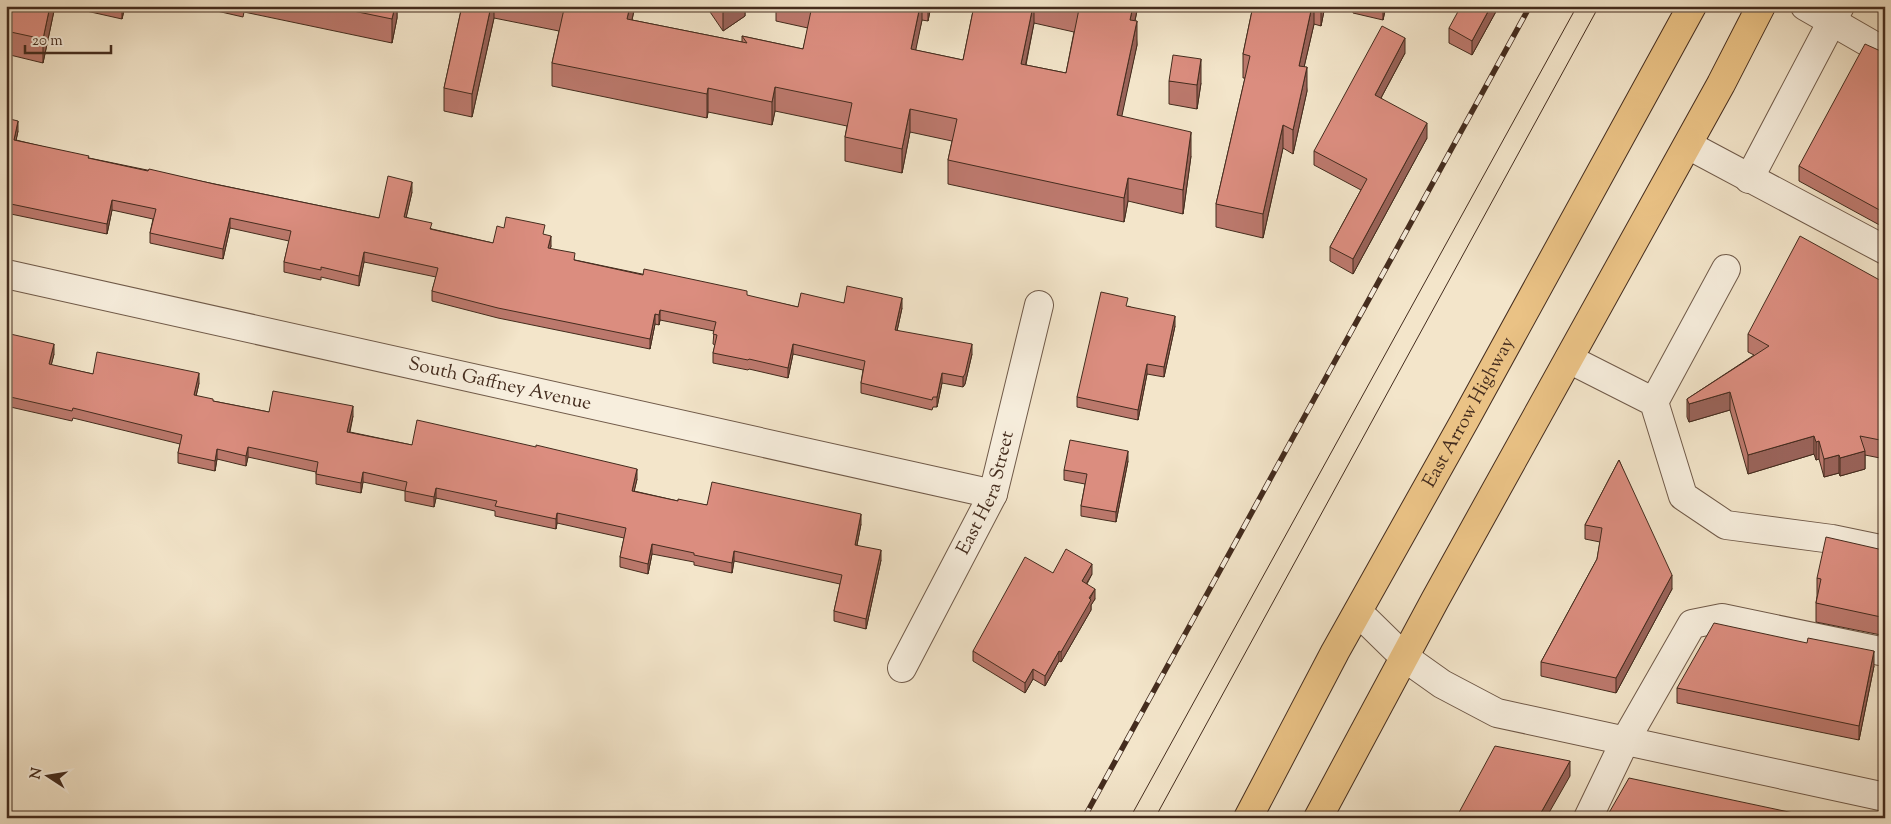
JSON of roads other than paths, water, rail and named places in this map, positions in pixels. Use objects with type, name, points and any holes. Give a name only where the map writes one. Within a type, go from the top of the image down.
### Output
[{"type":"main road","name":"East Arrow Highway","points":[[1248,818],[1358,612],[1692,6]]},
{"type":"main road","points":[[1318,818],[1404,658],[1722,84],[1762,6]]},
{"type":"street","points":[[1805,6],[1836,14],[1885,52]]},
{"type":"street","points":[[1749,179],[1836,14]]},
{"type":"street","points":[[1688,145],[1885,250]]},
{"type":"street","points":[[1726,269],[1654,402],[1683,496],[1726,525],[1832,539],[1885,550]]},
{"type":"street","name":"South Gaffney Avenue","points":[[6,274],[993,494]]},
{"type":"street","name":"East Hera Street","points":[[902,668],[993,494],[1039,305]]},
{"type":"street","points":[[1569,359],[1654,402]]},
{"type":"street","points":[[1358,612],[1404,658],[1442,684],[1497,713],[1885,797]]},
{"type":"street","points":[[1588,818],[1625,741],[1692,624],[1722,618],[1885,652]]},
{"type":"street","points":[[1883,818],[1885,809]]},
{"type":"tram line","points":[[1130,818],[1577,6]]},
{"type":"tram line","points":[[1155,818],[1599,6]]},
{"type":"railway","points":[[1084,818],[1530,6]]}]
